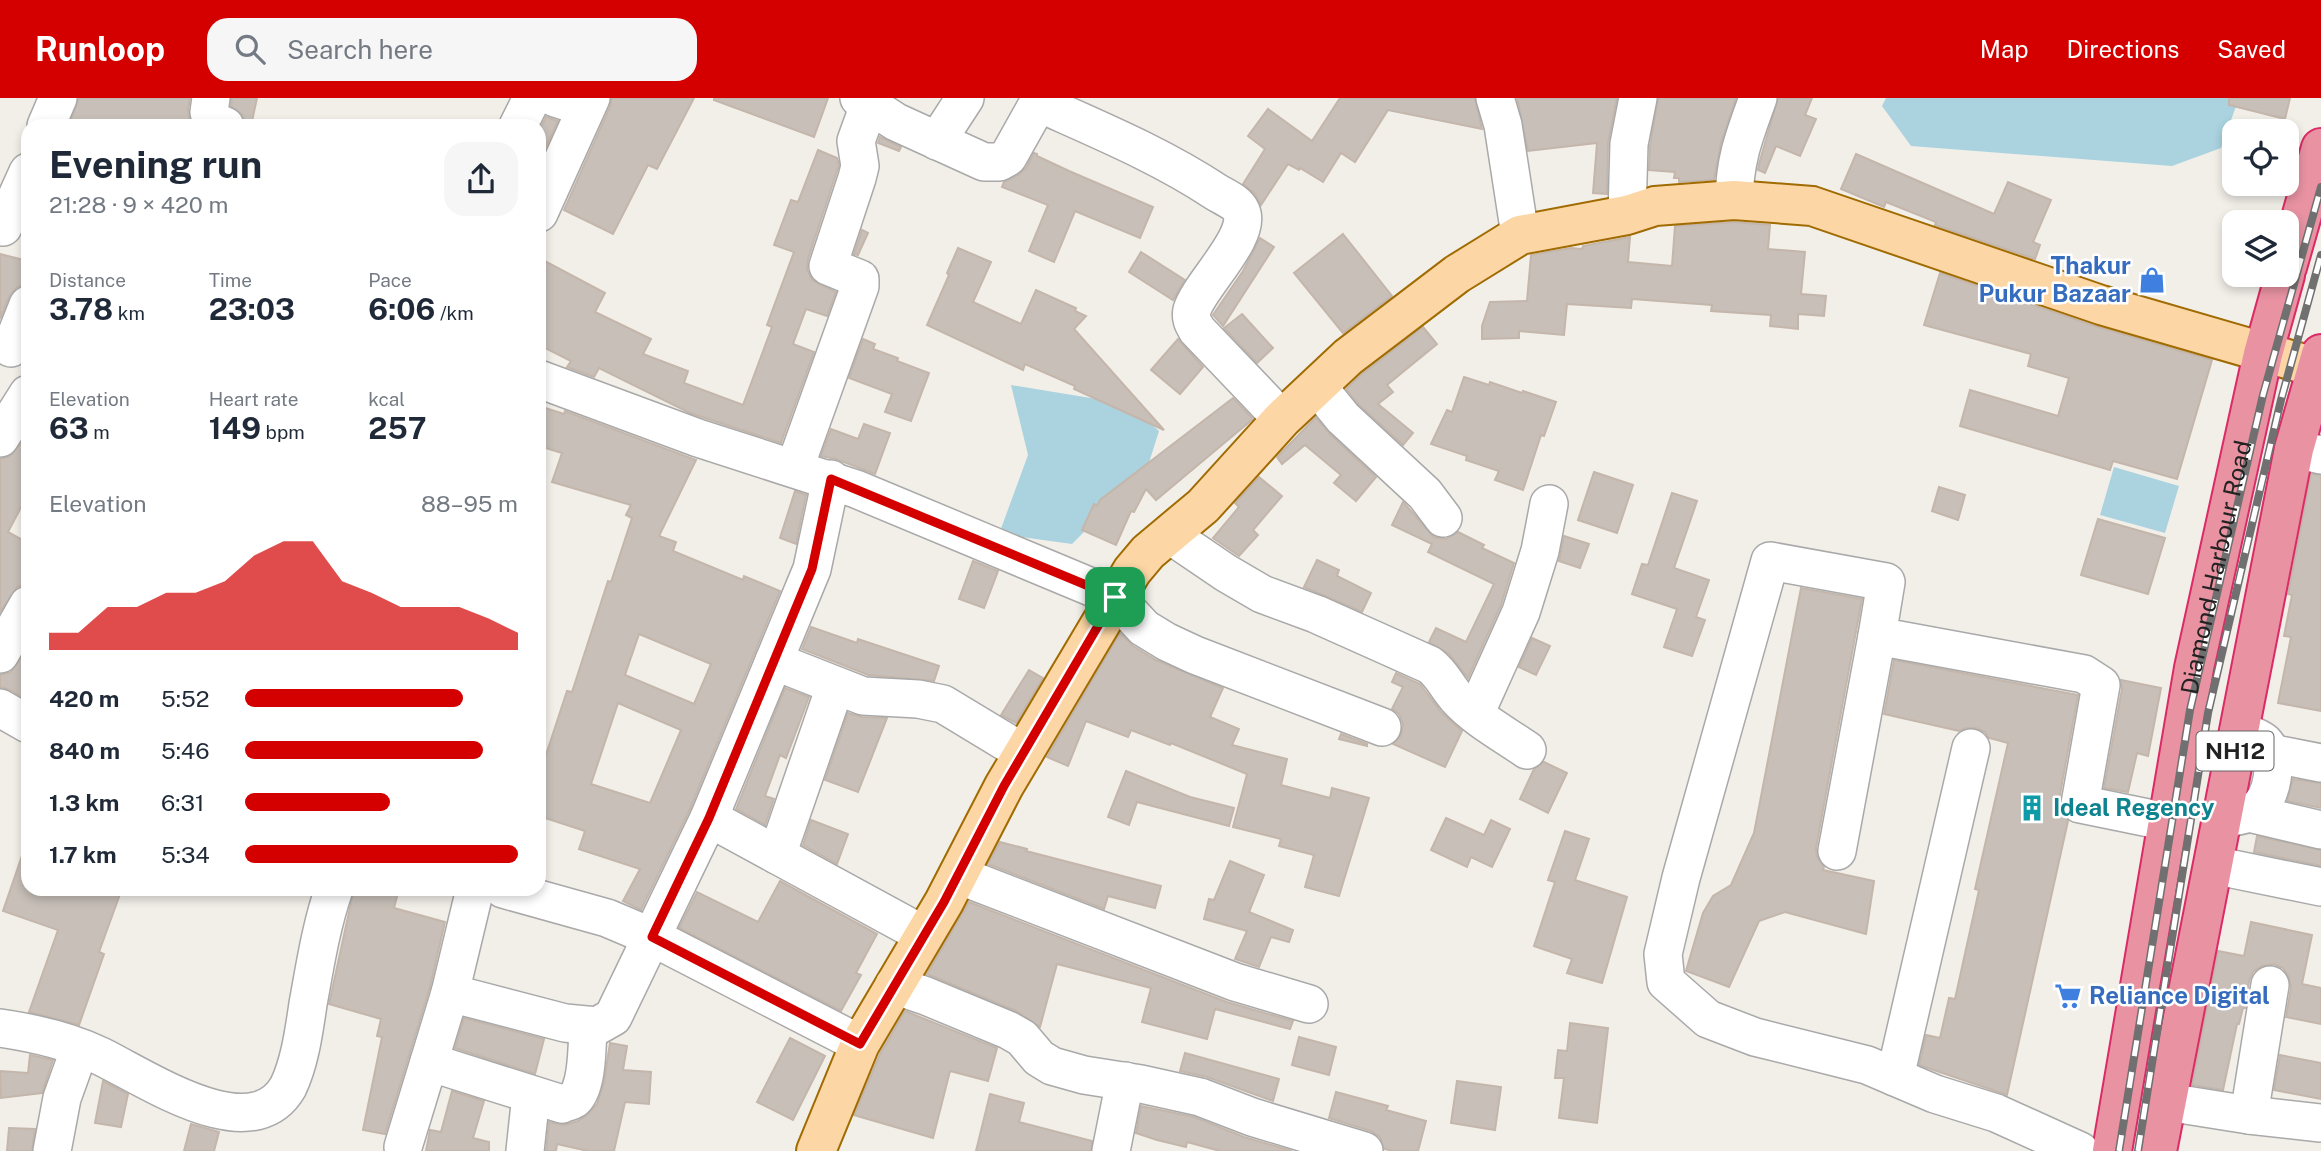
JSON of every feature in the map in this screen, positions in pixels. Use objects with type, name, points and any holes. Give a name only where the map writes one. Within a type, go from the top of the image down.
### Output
[{"type":"highway","points":[[2299,226],[2321,148]]},
{"type":"highway","name":"Diamond Harbour Road","points":[[2112,1151],[2194,668],[2263,354],[2282,287]]},
{"type":"highway","name":"Diamond Harbour Road","points":[[2157,1151],[2213,866],[2235,816],[2239,730],[2308,452],[2320,361]]},
{"type":"main road","points":[[817,1151],[860,1044],[958,875],[1024,753],[1132,571],[1148,552],[1170,535],[1236,471],[1282,419],[1348,357],[1457,274],[1520,235],[1627,215],[1655,206],[1734,200],[1812,206],[2101,305],[2263,354],[2320,361]]},
{"type":"street","points":[[49,119],[58,98]]},
{"type":"street","points":[[211,98],[211,119]]},
{"type":"street","points":[[522,119],[532,98]]},
{"type":"street","points":[[937,141],[965,98]]},
{"type":"street","points":[[1495,98],[1503,125],[1520,235]]},
{"type":"street","points":[[1627,215],[1629,144],[1638,98]]},
{"type":"street","points":[[1734,200],[1739,150],[1758,98]]},
{"type":"street","points":[[795,467],[860,286],[860,279],[828,266],[857,178],[859,166],[856,141],[864,102],[896,122],[984,162],[999,162],[1008,157],[1040,100],[1187,173],[1235,204],[1241,211],[1242,229],[1192,310],[1192,320],[1197,330],[1282,419]]},
{"type":"street","points":[[546,192],[577,101]]},
{"type":"street","points":[[10,228],[21,194]]},
{"type":"street","points":[[13,349],[21,326]]},
{"type":"street","points":[[546,382],[698,438],[831,479],[1115,597],[1144,628],[1195,655],[1382,727]]},
{"type":"street","points":[[1317,386],[1359,434],[1425,494],[1443,518]]},
{"type":"street","points":[[0,438],[21,405]]},
{"type":"street","points":[[450,993],[556,1021],[589,1026],[605,1023],[613,1017],[709,818],[812,569],[831,479]]},
{"type":"street","points":[[1475,714],[1521,612],[1539,551],[1549,504]]},
{"type":"street","points":[[1170,535],[1262,594],[1340,624],[1430,665],[1440,672],[1457,698],[1475,714],[1527,750]]},
{"type":"street","points":[[1837,851],[1886,582],[1770,561],[1681,878],[1663,954],[1666,982],[1708,1019],[1755,1037],[1867,1065],[1935,1094],[1996,1113],[2080,1151]]},
{"type":"street","points":[[0,654],[21,617]]},
{"type":"street","points":[[1877,636],[2084,674],[2101,685],[2080,804],[2168,822]]},
{"type":"street","points":[[774,661],[863,696],[918,699],[943,705],[1024,753]]},
{"type":"street","points":[[777,855],[835,687]]},
{"type":"street","points":[[0,708],[21,720]]},
{"type":"street","points":[[2235,816],[2263,803],[2272,769],[2270,753],[2264,742],[2239,730]]},
{"type":"street","points":[[1895,1077],[1972,748]]},
{"type":"street","points":[[2270,753],[2321,763]]},
{"type":"street","points":[[2235,816],[2321,830]]},
{"type":"street","points":[[709,818],[924,935]]},
{"type":"street","points":[[2213,866],[2321,887]]},
{"type":"street","points":[[958,875],[1235,982],[1309,1004]]},
{"type":"street","points":[[0,1028],[38,1034],[98,1055],[197,1109],[222,1118],[242,1120],[270,1110],[288,1089],[297,1063],[332,896]]},
{"type":"street","points":[[403,1147],[450,993],[473,896]]},
{"type":"street","points":[[528,896],[607,918],[652,937],[860,1044]]},
{"type":"street","points":[[894,985],[1008,1030],[1022,1038],[1039,1058],[1052,1066],[1084,1075],[1200,1097],[1279,1138],[1364,1151]]},
{"type":"street","points":[[2249,1115],[2270,985]]},
{"type":"street","points":[[429,1062],[562,1104],[573,1100],[580,1092],[589,1026]]},
{"type":"street","points":[[52,1151],[62,1098],[80,1048]]},
{"type":"street","points":[[1111,1151],[1125,1081]]},
{"type":"street","points":[[525,1151],[531,1096]]},
{"type":"street","points":[[2167,1102],[2321,1123]]},
{"type":"water","points":[[1886,98],[2239,98],[2231,119],[2222,119],[2221,148],[2172,166],[1911,146],[1882,106]]},
{"type":"water","points":[[1011,385],[1127,404],[1159,431],[1147,469],[1072,544],[999,534],[1028,455]]},
{"type":"water","points":[[2114,467],[2179,486],[2165,533],[2100,515]]},
{"type":"building","points":[[79,98],[190,98],[190,119],[72,119]]},
{"type":"building","points":[[232,98],[257,98],[252,119],[244,119],[242,114],[231,106]]},
{"type":"building","points":[[612,98],[694,98],[657,169],[648,165],[613,234],[564,210]]},
{"type":"building","points":[[714,98],[828,98],[814,137]]},
{"type":"building","points":[[1340,98],[1475,98],[1482,129],[1388,110],[1355,162],[1341,153],[1323,182],[1288,164],[1261,205],[1255,194],[1243,184],[1265,149],[1248,136],[1268,109],[1312,141]]},
{"type":"building","points":[[1517,98],[1617,98],[1608,143],[1607,194],[1593,193],[1597,143],[1528,151]]},
{"type":"building","points":[[1658,98],[1736,98],[1721,143],[1714,180],[1679,182],[1679,178],[1674,178],[1675,172],[1649,170]]},
{"type":"building","points":[[1778,98],[1812,98],[1805,115],[1816,119],[1800,156],[1776,146],[1765,173],[1758,170],[1759,164]]},
{"type":"building","points":[[2229,98],[2290,98],[2285,119],[2229,105]]},
{"type":"building","points":[[546,117],[558,121],[546,147],[546,119]]},
{"type":"building","points":[[880,137],[901,147],[899,151],[878,143]]},
{"type":"building","points":[[818,150],[837,158],[839,165],[807,269],[812,280],[836,292],[827,316],[806,309],[793,344],[814,352],[781,443],[690,413],[599,368],[594,377],[567,367],[571,361],[546,348],[546,262],[605,293],[595,312],[651,339],[643,354],[688,371],[684,383],[743,405],[772,327],[767,325],[794,252],[774,245],[791,200],[798,202]]},
{"type":"building","points":[[1034,153],[1153,207],[1140,238],[1075,211],[1054,262],[1029,251],[1048,205],[1002,187],[1004,182],[1026,168]]},
{"type":"building","points":[[1856,154],[1994,214],[2008,182],[2051,200],[2033,242],[2040,245],[2035,259],[1935,225],[1936,222],[1886,202],[1884,207],[1841,189]]},
{"type":"building","points":[[1734,222],[1770,225],[1768,249],[1805,252],[1801,294],[1826,296],[1824,316],[1798,314],[1798,329],[1770,326],[1771,315],[1711,311],[1712,305],[1632,299],[1631,308],[1567,304],[1564,335],[1519,331],[1519,338],[1482,339],[1482,326],[1490,302],[1527,301],[1531,255],[1571,248],[1582,249],[1583,246],[1630,237],[1628,262],[1672,266],[1675,226]]},
{"type":"building","points":[[862,230],[868,233],[858,255],[854,254]]},
{"type":"building","points":[[1343,234],[1392,296],[1343,333],[1294,273]]},
{"type":"building","points":[[1260,238],[1274,247],[1223,326],[1213,315],[1243,271]]},
{"type":"building","points":[[958,248],[991,262],[973,302],[1021,324],[1036,290],[1076,308],[1075,311],[1086,316],[1074,329],[1164,430],[1074,389],[1075,386],[1025,364],[1023,370],[927,325]]},
{"type":"building","points":[[1141,252],[1185,280],[1173,300],[1129,272]]},
{"type":"building","points":[[0,254],[21,259],[21,286],[9,297],[0,319]]},
{"type":"building","points":[[1940,273],[2095,326],[2212,360],[2177,479],[2113,461],[2110,470],[1960,426],[1970,390],[2058,416],[2069,378],[2028,366],[2031,354],[1924,325]]},
{"type":"building","points":[[1242,314],[1273,348],[1257,363],[1224,328]]},
{"type":"building","points":[[1423,327],[1437,344],[1387,385],[1393,392],[1378,404],[1413,433],[1403,445],[1358,404],[1346,389]]},
{"type":"building","points":[[863,339],[875,344],[873,349],[929,373],[911,421],[885,412],[892,394],[849,378]]},
{"type":"building","points":[[1178,339],[1203,367],[1180,394],[1151,370]]},
{"type":"building","points":[[1464,377],[1556,402],[1544,436],[1541,435],[1523,490],[1495,480],[1499,471],[1466,460],[1467,456],[1431,444],[1447,410],[1452,412]]},
{"type":"building","points":[[1233,398],[1253,419],[1156,500],[1146,489],[1134,512],[1131,511],[1116,545],[1082,530],[1094,504],[1097,506],[1100,500]]},
{"type":"building","points":[[546,408],[564,414],[565,411],[696,460],[659,536],[676,542],[673,551],[743,580],[744,576],[780,591],[690,809],[641,910],[623,901],[640,869],[579,849],[585,831],[546,818],[546,755],[567,691],[572,692],[608,581],[611,582],[632,518],[626,515],[631,505],[552,482],[562,453],[546,448]],"holes":[[[639,634],[711,664],[694,704],[625,675]],[[618,703],[681,730],[650,803],[591,784]]]},
{"type":"building","points":[[1316,417],[1329,433],[1376,477],[1356,501],[1334,483],[1341,475],[1305,445],[1282,464],[1277,457]]},
{"type":"building","points":[[864,424],[890,433],[875,474],[821,456],[831,429],[858,439]]},
{"type":"building","points":[[21,443],[21,507],[8,532],[21,539],[21,586],[17,587],[0,612],[0,459],[10,456]]},
{"type":"building","points":[[1594,472],[1633,485],[1617,533],[1578,520]]},
{"type":"building","points":[[2311,474],[2321,475],[2321,711],[2278,703],[2291,637],[2284,636],[2292,595],[2288,594]]},
{"type":"building","points":[[1259,477],[1282,496],[1253,530],[1258,535],[1239,556],[1213,538],[1239,507],[1235,503]]},
{"type":"building","points":[[1939,487],[1965,495],[1958,520],[1932,511]]},
{"type":"building","points":[[795,491],[806,495],[796,544],[780,538]]},
{"type":"building","points":[[1672,493],[1697,501],[1674,568],[1709,580],[1696,617],[1705,620],[1692,656],[1664,647],[1677,609],[1632,594],[1642,564],[1648,565]]},
{"type":"building","points":[[1403,502],[1434,537],[1446,539],[1458,532],[1484,545],[1482,548],[1514,563],[1501,605],[1468,678],[1449,654],[1429,642],[1436,628],[1466,642],[1494,584],[1428,552],[1432,544],[1392,525]]},
{"type":"building","points":[[2098,519],[2165,538],[2148,594],[2081,575]]},
{"type":"building","points":[[1564,536],[1589,544],[1580,568],[1559,561]]},
{"type":"building","points":[[1317,560],[1339,570],[1337,576],[1371,593],[1362,612],[1304,587]]},
{"type":"building","points":[[973,561],[998,571],[984,608],[959,599]]},
{"type":"building","points":[[1801,588],[1862,599],[1816,848],[1823,870],[1874,881],[1866,934],[1785,912],[1759,921],[1729,987],[1686,971],[1703,913],[1713,896],[1731,885],[1754,833]]},
{"type":"building","points":[[811,627],[857,643],[858,639],[939,666],[934,681],[868,675],[802,649]]},
{"type":"building","points":[[1120,633],[1133,646],[1156,660],[1223,688],[1210,717],[1239,729],[1232,745],[1287,759],[1281,785],[1330,798],[1332,788],[1369,798],[1339,896],[1305,887],[1314,855],[1279,846],[1281,839],[1233,827],[1247,774],[1171,743],[1170,745],[1131,730],[1128,737],[1086,721],[1068,766],[1047,757]]},
{"type":"building","points":[[1532,638],[1550,646],[1536,675],[1519,667]]},
{"type":"building","points":[[21,657],[21,696],[0,687],[0,675],[11,672]]},
{"type":"building","name":"Ideal Regency","points":[[1894,660],[2078,695],[2059,800],[2061,812],[2068,821],[2007,1095],[1919,1065],[1926,1035],[1940,1038],[1949,998],[1955,999],[1979,890],[1975,889],[2008,743],[1989,738],[1985,732],[1976,728],[1959,731],[1884,714]]},
{"type":"building","points":[[1029,670],[1043,678],[1016,723],[1001,715]]},
{"type":"building","points":[[1396,673],[1420,684],[1441,712],[1462,731],[1445,767],[1393,744],[1401,735],[1403,724],[1399,714],[1392,709],[1403,687],[1392,682]]},
{"type":"building","points":[[2121,680],[2161,688],[2148,756],[2137,753],[2128,792],[2104,788],[2122,689]]},
{"type":"building","points":[[785,688],[809,697],[786,758],[780,755],[765,796],[774,799],[765,825],[736,809]]},
{"type":"building","points":[[848,713],[862,717],[887,718],[858,792],[825,780]]},
{"type":"building","points":[[1341,734],[1367,744],[1367,746],[1339,739]]},
{"type":"building","points":[[1544,762],[1567,773],[1548,813],[1520,799],[1534,769]]},
{"type":"building","points":[[1126,771],[1190,797],[1234,808],[1229,826],[1137,802],[1129,825],[1108,817]]},
{"type":"building","points":[[2293,779],[2321,783],[2321,808],[2287,801]]},
{"type":"building","points":[[1446,818],[1484,835],[1491,820],[1510,829],[1492,867],[1471,857],[1467,867],[1431,850]]},
{"type":"building","points":[[811,820],[848,834],[837,864],[803,845]]},
{"type":"building","points":[[1565,831],[1589,839],[1575,880],[1627,897],[1602,983],[1567,973],[1572,959],[1534,946],[1555,882],[1548,880]]},
{"type":"building","points":[[2257,836],[2321,850],[2321,866],[2254,852]]},
{"type":"building","points":[[1000,842],[1161,886],[1155,908],[1108,896],[1104,909],[988,864]]},
{"type":"building","points":[[21,859],[21,896],[119,896],[99,952],[104,954],[79,1025],[29,1012],[58,930],[3,911]]},
{"type":"building","points":[[1230,861],[1264,875],[1249,912],[1293,930],[1289,942],[1271,937],[1259,967],[1235,959],[1247,931],[1204,919],[1209,899],[1214,900]]},
{"type":"building","points":[[780,881],[877,934],[856,973],[861,975],[841,1011],[679,928],[697,892],[758,922]]},
{"type":"building","points":[[352,896],[397,896],[394,908],[445,922],[430,987],[385,1134],[363,1130],[382,1037],[377,1036],[381,1019],[329,1004]]},
{"type":"building","points":[[969,902],[1227,1002],[1293,1021],[1290,1029],[1215,1009],[1207,1039],[1142,1022],[1151,988],[1057,964],[1040,1027],[1016,1011],[927,974]]},
{"type":"building","points":[[2251,922],[2312,935],[2302,984],[2321,988],[2321,1024],[2286,1017],[2291,988],[2289,977],[2283,968],[2274,964],[2262,966],[2253,972],[2249,981],[2245,1008],[2237,1024],[2223,1090],[2192,1085],[2218,951],[2244,956]]},
{"type":"building","points":[[905,1011],[997,1048],[988,1081],[950,1071],[933,1138],[854,1115],[880,1054]]},
{"type":"building","points":[[464,1018],[544,1039],[535,1074],[455,1048]]},
{"type":"building","points":[[1570,1023],[1608,1028],[1597,1123],[1559,1118],[1564,1078],[1555,1078],[1558,1050],[1567,1051]]},
{"type":"building","points":[[1299,1037],[1336,1047],[1329,1075],[1292,1065]]},
{"type":"building","points":[[790,1038],[825,1056],[793,1120],[757,1102]]},
{"type":"building","points":[[610,1043],[627,1046],[623,1070],[651,1072],[649,1104],[625,1102],[614,1151],[588,1151],[557,1144],[556,1151],[546,1151],[549,1122],[564,1125],[578,1121],[597,1104],[604,1082]]},
{"type":"building","points":[[1185,1053],[1279,1079],[1273,1101],[1207,1077],[1180,1071]]},
{"type":"building","points":[[30,1055],[53,1060],[42,1093],[1,1098],[0,1071],[28,1073]]},
{"type":"building","points":[[2280,1055],[2321,1063],[2321,1099],[2274,1090]]},
{"type":"building","points":[[103,1081],[128,1094],[121,1127],[95,1123]]},
{"type":"building","points":[[1457,1081],[1501,1087],[1495,1130],[1451,1123]]},
{"type":"building","points":[[452,1091],[484,1101],[473,1138],[489,1142],[489,1151],[426,1151],[430,1130],[441,1132]]},
{"type":"building","points":[[1336,1092],[1388,1106],[1386,1110],[1426,1121],[1418,1151],[1384,1149],[1380,1137],[1371,1131],[1329,1118]]},
{"type":"building","points":[[990,1094],[1024,1103],[1019,1122],[1092,1141],[1091,1151],[976,1151]]},
{"type":"building","points":[[1141,1106],[1194,1117],[1244,1137],[1292,1151],[1220,1151],[1187,1142],[1186,1147],[1157,1140],[1136,1133]]},
{"type":"building","points":[[191,1124],[219,1132],[214,1151],[184,1151]]},
{"type":"building","points":[[9,1128],[35,1129],[32,1151],[7,1151]]},
{"type":"railway","points":[[2119,1151],[2190,710],[2263,395],[2321,187]]},
{"type":"railway","points":[[2138,1151],[2208,713],[2281,400],[2321,255]]},
{"type":"place","name":"Thakur Pukur Bazaar","points":[[2152,280]]},
{"type":"place","name":"Ideal Regency","points":[[2032,808]]},
{"type":"place","name":"Reliance Digital","points":[[2068,996]]},
{"type":"route","points":[[831,479],[1115,597],[1004,786],[944,902],[860,1044],[652,937],[709,818],[812,569],[831,479]]}]
